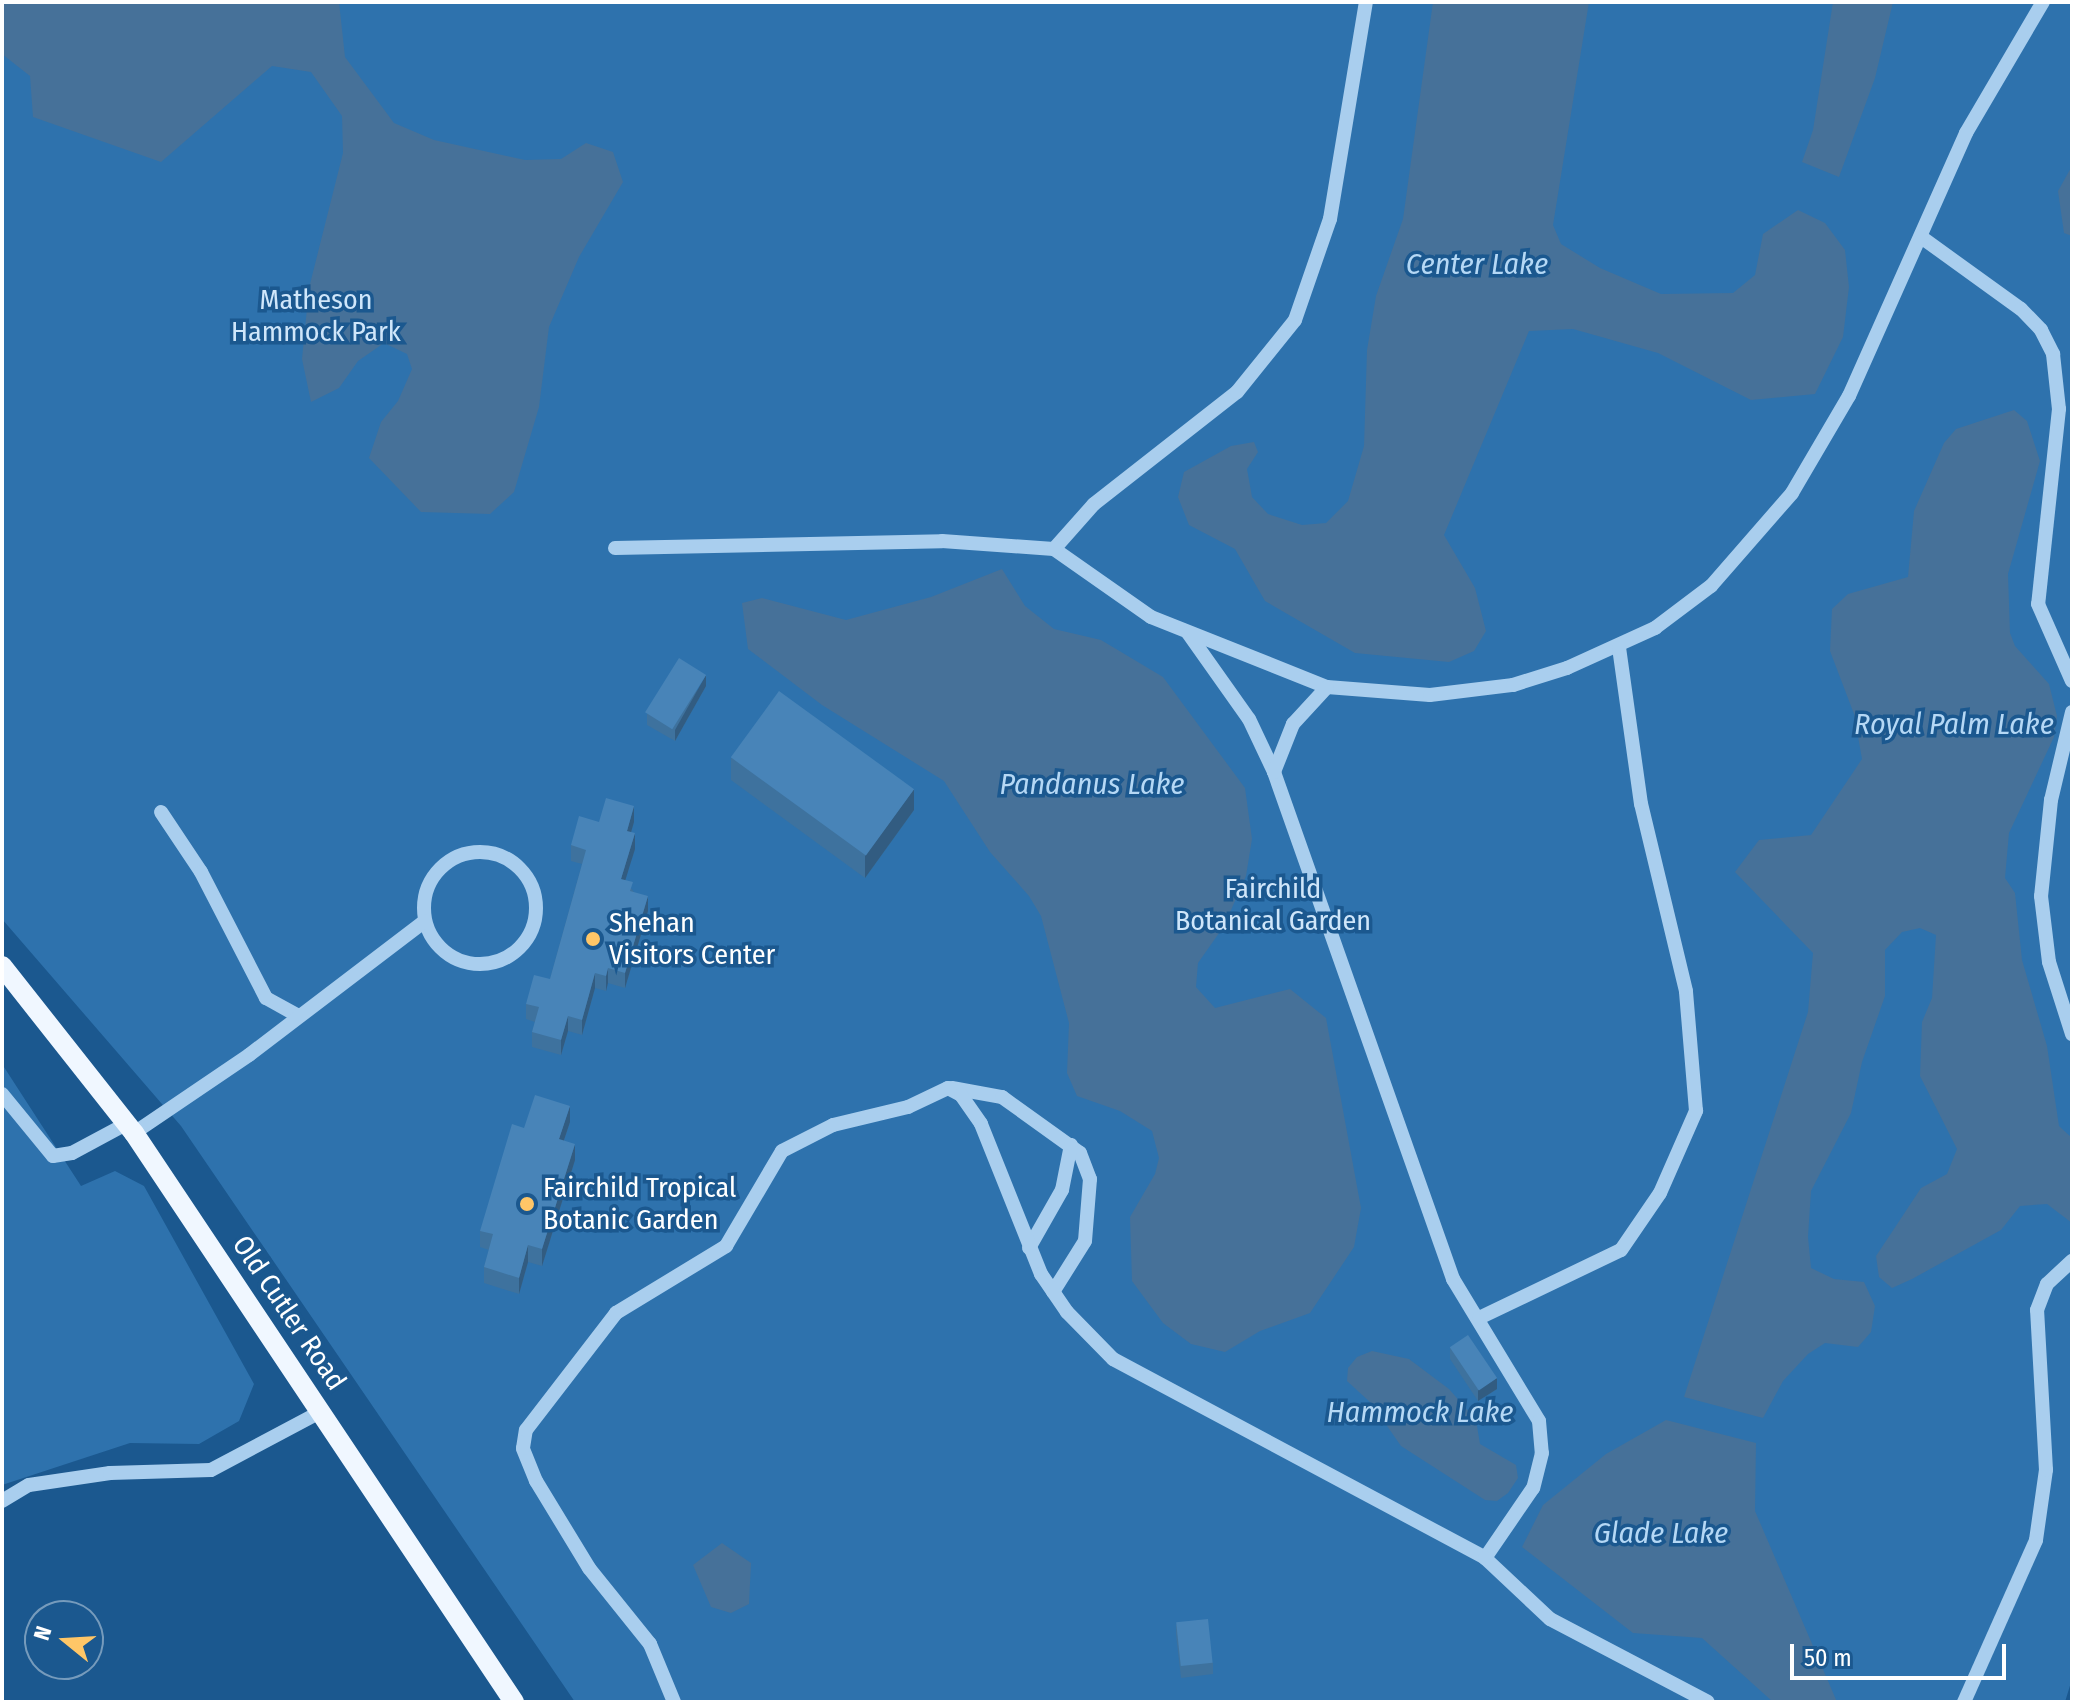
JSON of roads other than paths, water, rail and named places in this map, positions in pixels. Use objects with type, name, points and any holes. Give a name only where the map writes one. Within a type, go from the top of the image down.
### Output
[{"type":"main road","name":"Old Cutler Road","points":[[2,966],[130,1128],[514,1702]]},
{"type":"lane","points":[[1054,549],[1094,504],[1237,392],[1295,320],[1330,219],[1366,2]]},
{"type":"lane","points":[[615,548],[942,541],[1054,549],[1151,617],[1327,687],[1430,695],[1513,685],[1619,648],[1711,586],[1778,512],[1849,396],[1973,121],[2043,2]]},
{"type":"lane","points":[[1921,237],[2021,309],[2041,330],[2053,354],[2059,409],[2038,604],[2072,681]]},
{"type":"lane","points":[[1187,633],[1249,719],[1274,772],[1453,1279],[1534,1408],[1543,1445],[1527,1498],[1485,1558]]},
{"type":"lane","points":[[1479,1318],[1621,1250],[1660,1193],[1696,1111],[1686,991],[1641,804],[1619,648]]},
{"type":"lane","points":[[1274,772],[1293,724],[1327,687]]},
{"type":"lane","points":[[2072,712],[2046,832],[2041,907],[2049,962],[2072,1034]]},
{"type":"lane","points":[[161,812],[201,872],[266,998],[297,1015]]},
{"type":"lane","points":[[2,1094],[53,1156],[72,1153],[130,1128],[297,1015],[425,921],[428,886],[451,859],[467,852],[502,855],[532,884],[537,908],[531,931],[516,951],[495,962],[470,963],[447,953],[425,921]]},
{"type":"lane","points":[[948,1088],[961,1095],[981,1124],[1029,1248],[1053,1292],[1095,1343],[1132,1373],[1485,1558],[1550,1619],[1708,1702]]},
{"type":"lane","points":[[674,1702],[650,1644],[589,1568],[536,1481],[523,1448],[526,1430],[616,1313],[726,1246],[782,1151],[833,1125],[908,1107],[948,1088],[1002,1097],[1080,1153],[1090,1179],[1085,1241],[1053,1292]]},
{"type":"lane","points":[[1029,1248],[1062,1190],[1071,1145]]},
{"type":"lane","points":[[1964,1702],[2036,1540],[2046,1470],[2037,1310],[2047,1284],[2072,1261]]},
{"type":"lane","points":[[2,1501],[29,1485],[110,1473],[211,1470],[322,1411]]},
{"type":"water","points":[[2,2],[339,2],[345,57],[394,123],[434,140],[525,160],[561,159],[586,143],[613,152],[623,182],[579,257],[549,327],[539,407],[514,492],[490,514],[421,512],[369,458],[381,422],[398,401],[412,369],[407,354],[384,343],[358,361],[339,388],[311,402],[302,359],[309,288],[343,153],[342,116],[311,72],[272,66],[161,162],[33,117],[30,76],[2,54]]},
{"type":"water","name":"Center Lake","points":[[1433,2],[1589,2],[1553,225],[1561,244],[1600,268],[1661,294],[1733,293],[1755,275],[1763,234],[1798,210],[1825,223],[1845,250],[1849,287],[1843,337],[1815,394],[1751,400],[1658,353],[1573,329],[1529,331],[1444,535],[1475,588],[1486,631],[1474,651],[1449,662],[1355,653],[1265,601],[1235,549],[1189,525],[1178,497],[1184,472],[1231,446],[1254,442],[1258,452],[1247,469],[1252,497],[1268,514],[1302,525],[1326,523],[1348,501],[1364,446],[1367,350],[1376,296],[1403,219]]},
{"type":"water","points":[[1833,2],[1893,2],[1875,78],[1839,177],[1802,162],[1813,130]]},
{"type":"water","points":[[2072,166],[2072,236],[2064,233],[2058,191]]},
{"type":"water","name":"Royal Palm Lake","points":[[2014,410],[2027,421],[2040,461],[2008,574],[2010,633],[2015,646],[2049,684],[2057,716],[2054,737],[2009,833],[2005,878],[2015,893],[2022,960],[2047,1046],[2059,1126],[2072,1138],[2072,1223],[2047,1204],[2020,1206],[2001,1230],[1912,1279],[1892,1288],[1879,1277],[1876,1256],[1921,1188],[1947,1174],[1957,1149],[1920,1076],[1922,1022],[1932,998],[1936,935],[1920,928],[1902,932],[1885,950],[1885,996],[1862,1062],[1851,1113],[1811,1191],[1808,1237],[1811,1268],[1834,1279],[1864,1282],[1875,1306],[1871,1332],[1858,1347],[1825,1343],[1808,1354],[1783,1381],[1763,1418],[1684,1397],[1808,1012],[1813,953],[1735,872],[1759,840],[1811,835],[1862,759],[1854,714],[1830,651],[1832,609],[1848,594],[1908,577],[1914,511],[1944,443],[1956,429]]},
{"type":"water","name":"Pandanus Lake","points":[[1002,569],[1025,606],[1054,629],[1101,640],[1163,677],[1245,788],[1252,839],[1246,876],[1224,926],[1198,963],[1196,987],[1215,1008],[1290,989],[1326,1018],[1361,1208],[1354,1247],[1310,1313],[1260,1331],[1225,1352],[1191,1344],[1163,1323],[1132,1281],[1130,1217],[1155,1174],[1159,1158],[1152,1131],[1120,1111],[1077,1096],[1067,1073],[1069,1023],[1041,916],[1029,896],[990,852],[944,781],[822,705],[748,649],[742,603],[762,598],[846,620],[931,597]]},
{"type":"water","name":"Hammock Lake","points":[[1372,1351],[1409,1359],[1449,1389],[1476,1420],[1480,1444],[1516,1465],[1518,1478],[1508,1493],[1497,1501],[1485,1500],[1401,1446],[1371,1403],[1347,1381],[1348,1368],[1357,1357]]},
{"type":"water","name":"Glade Lake","points":[[1666,1420],[1756,1443],[1755,1511],[1837,1702],[1773,1702],[1702,1638],[1633,1633],[1522,1547],[1543,1505],[1606,1454]]},
{"type":"water","points":[[722,1543],[751,1563],[749,1604],[731,1613],[711,1607],[693,1565]]},
{"type":"place","name":"Shehan Visitors Center","points":[[593,939]]},
{"type":"place","name":"Fairchild Tropical Botanic Garden","points":[[527,1204]]},
{"type":"park label","name":"Matheson Hammock Park","points":[[316,316]]},
{"type":"park label","name":"Fairchild Botanical Garden","points":[[1273,905]]}]
